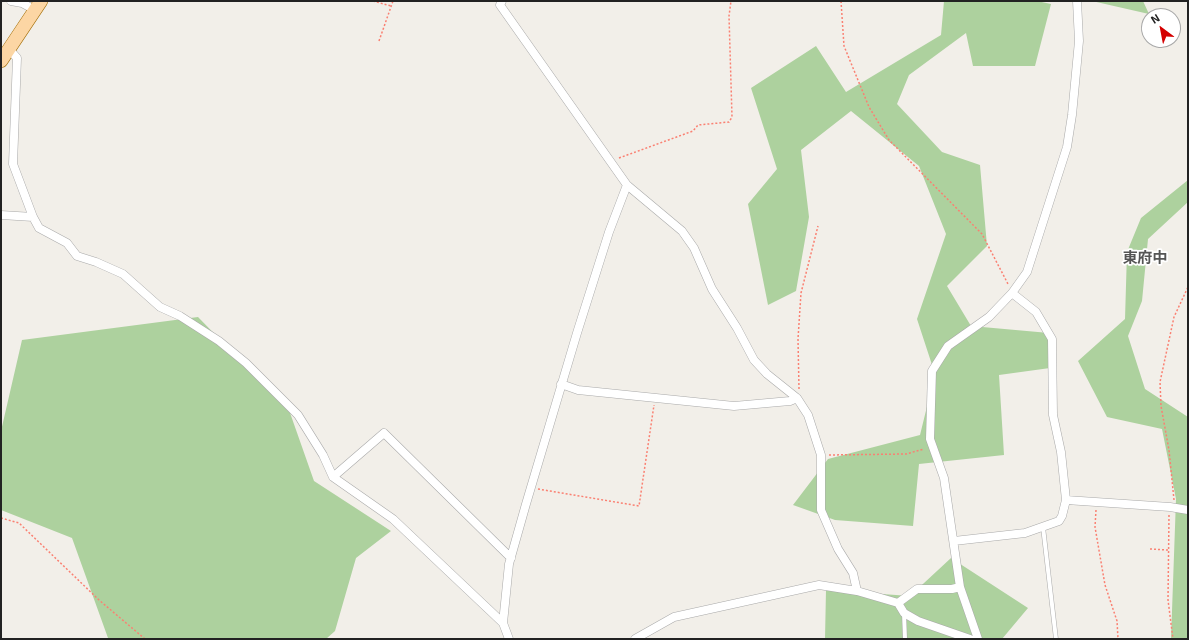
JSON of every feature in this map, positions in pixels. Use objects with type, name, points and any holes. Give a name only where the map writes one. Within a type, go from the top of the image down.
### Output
[{"type":"main road","points":[[1,61],[38,6]]},
{"type":"street","points":[[11,1],[38,6]]},
{"type":"street","points":[[502,1],[500,5],[613,163],[627,185],[682,231],[694,248],[712,289],[737,328],[754,360],[767,374],[797,398],[808,415],[821,455],[820,510],[838,549],[853,573],[857,591]]},
{"type":"street","points":[[978,639],[960,587],[944,478],[930,439],[932,371],[948,346],[989,317],[1012,293],[1027,272],[1067,148],[1072,115],[1079,41],[1077,1]]},
{"type":"street","points":[[9,49],[17,58],[13,164],[33,217],[39,228],[67,243],[77,256],[96,262],[123,274],[160,307],[180,316],[219,341],[246,363],[298,415],[322,455],[332,477],[393,519],[503,623],[509,639]]},
{"type":"street","points":[[503,623],[511,558],[531,487],[561,384],[609,232],[627,185]]},
{"type":"street","points":[[1,215],[33,217]]},
{"type":"street","points":[[954,541],[1025,533],[1043,527],[1059,521],[1062,516],[1066,500],[1061,452],[1053,415],[1052,339],[1036,312],[1012,293]]},
{"type":"street","points":[[561,384],[578,390],[734,406],[790,401],[797,398]]},
{"type":"street","points":[[332,477],[384,434],[511,558]]},
{"type":"street","points":[[1066,500],[1172,507],[1188,510]]},
{"type":"street","points":[[639,638],[674,617],[819,585],[857,591],[898,603],[904,613],[918,621],[970,639]]},
{"type":"street","points":[[898,603],[917,589],[952,589],[960,587]]},
{"type":"lane","points":[[1043,527],[1056,639]]},
{"type":"lane","points":[[904,613],[905,639]]},
{"type":"path","points":[[373,1],[391,6]]},
{"type":"path","points":[[379,40],[393,1]]},
{"type":"path","points":[[613,163],[622,156],[693,131],[698,125],[729,122],[732,117],[729,16],[731,1]]},
{"type":"path","points":[[841,1],[844,46],[869,107],[889,140],[982,234],[1012,293]]},
{"type":"path","points":[[797,398],[799,390],[798,339],[802,293],[818,226]]},
{"type":"path","points":[[1173,639],[1168,600],[1168,550],[1172,507],[1169,450],[1161,406],[1160,382],[1174,317],[1188,287]]},
{"type":"path","points":[[531,487],[580,497],[639,506],[655,398]]},
{"type":"path","points":[[821,455],[906,454],[922,450],[932,445]]},
{"type":"path","points":[[1096,503],[1095,527],[1104,585],[1116,621],[1118,639]]},
{"type":"path","points":[[1,518],[19,523],[99,600],[145,639]]},
{"type":"path","points":[[1150,549],[1168,550]]},
{"type":"green space","points":[[944,1],[1037,1],[1051,4],[1035,66],[973,66],[966,33],[909,75],[897,104],[942,152],[980,165],[987,246],[947,286],[971,326],[1049,333],[1050,368],[999,375],[1004,455],[919,464],[913,526],[835,520],[793,505],[828,459],[920,435],[935,374],[917,319],[946,234],[919,166],[851,111],[801,150],[809,217],[796,291],[768,305],[748,204],[777,169],[751,88],[816,46],[846,92],[941,35]]},
{"type":"green space","points":[[1092,1],[1143,1],[1146,8],[1141,8],[1141,12]]},
{"type":"green space","points":[[1188,180],[1188,202],[1148,239],[1142,301],[1128,336],[1145,389],[1188,417],[1188,639],[1171,639],[1176,499],[1162,429],[1107,417],[1078,361],[1125,319],[1127,252],[1141,218]]},
{"type":"green space","points":[[198,317],[289,410],[314,481],[391,531],[356,558],[335,631],[326,639],[108,638],[72,538],[1,510],[1,431],[22,340]]},
{"type":"green space","points":[[951,558],[1028,608],[1002,639],[825,639],[826,590],[910,596]]},
{"type":"district","name":"東府中","points":[[1145,258]]}]
